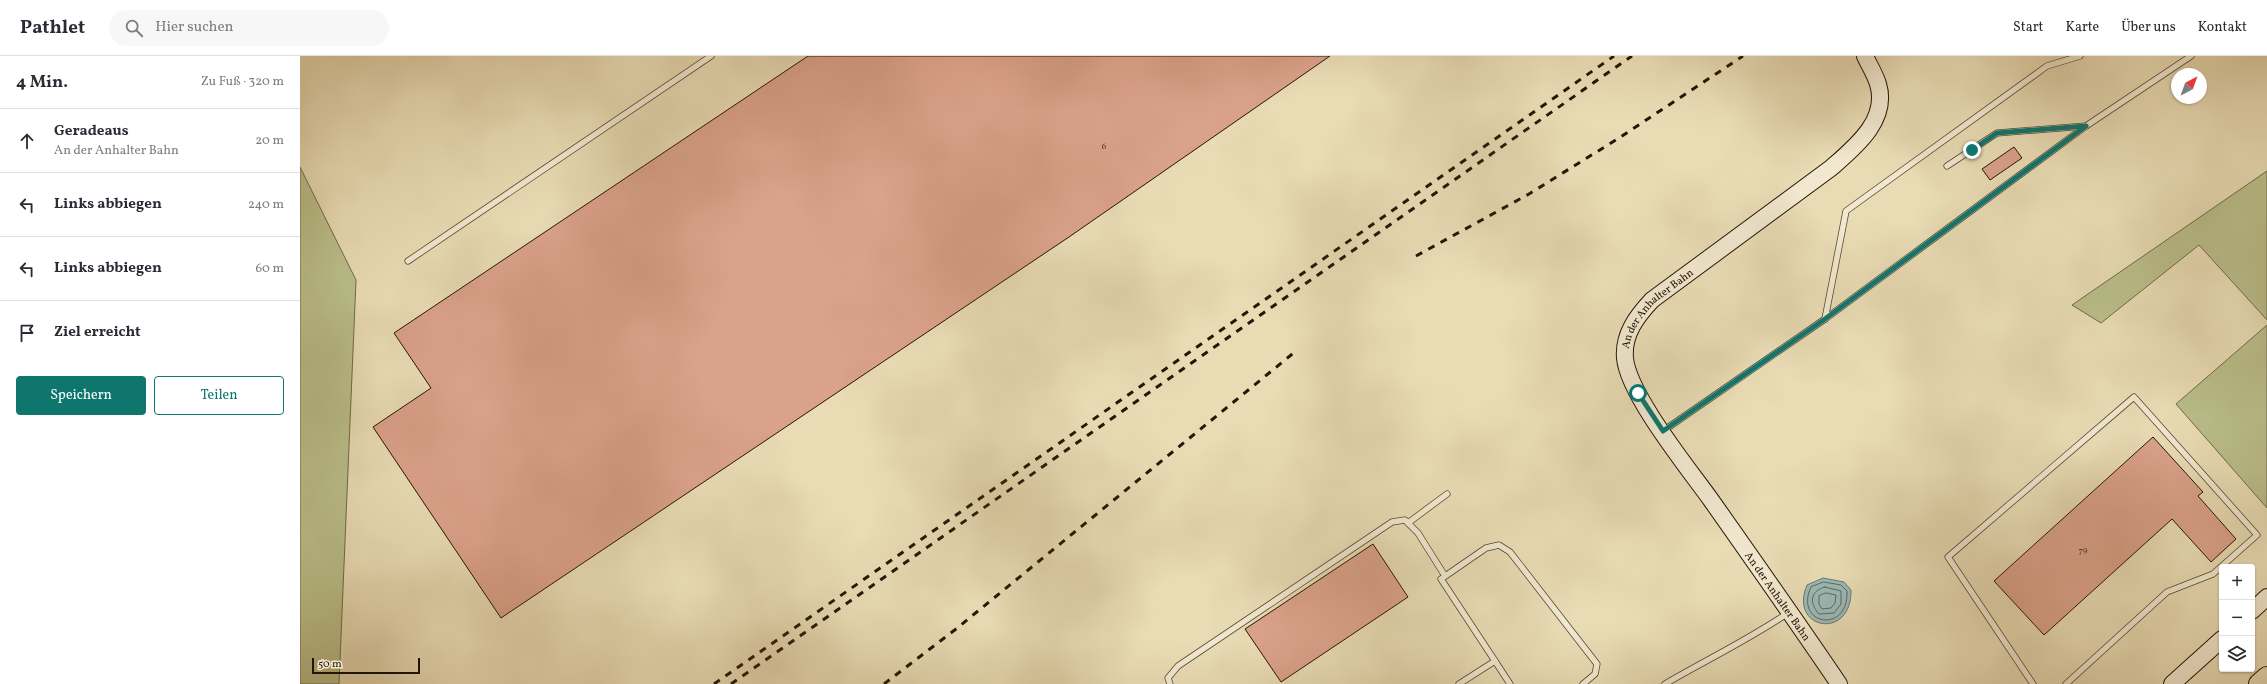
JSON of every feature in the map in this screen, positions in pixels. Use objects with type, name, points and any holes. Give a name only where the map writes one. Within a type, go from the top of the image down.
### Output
[{"type":"highway","points":[[2259,684],[2267,676]]},
{"type":"street","name":"An der Anhalter Bahn","points":[[1839,684],[1663,431],[1628,374],[1625,358],[1626,342],[1631,327],[1639,314],[1652,300],[1831,168],[1854,148],[1869,131],[1877,115],[1878,85],[1865,56]]},
{"type":"street","points":[[2255,608],[2267,597]]},
{"type":"street","points":[[2172,684],[2219,642]]},
{"type":"lane","points":[[408,261],[712,56]]},
{"type":"lane","points":[[1825,319],[1846,211],[2048,66],[2080,56]]},
{"type":"lane","points":[[1663,431],[1825,319],[2086,126],[2191,56]]},
{"type":"lane","points":[[1947,166],[1997,133],[2086,126]]},
{"type":"lane","points":[[2033,684],[1948,557],[2134,397],[2258,535],[2213,574],[2167,592],[2066,684]]},
{"type":"lane","points":[[1408,523],[1447,494]]},
{"type":"lane","points":[[1170,684],[1168,678],[1178,666],[1392,522],[1405,520],[1418,532],[1445,576]]},
{"type":"lane","points":[[1510,684],[1441,579],[1486,548],[1499,545],[1510,552],[1597,664],[1595,674],[1583,684]]},
{"type":"lane","points":[[1665,684],[1706,660],[1731,649],[1790,612]]},
{"type":"lane","points":[[1459,684],[1495,661]]},
{"type":"green space","points":[[300,167],[356,280],[339,684],[300,684]]},
{"type":"green space","points":[[2267,171],[2267,320],[2199,245],[2101,323],[2072,305]]},
{"type":"green space","points":[[2267,325],[2267,508],[2176,404]]},
{"type":"water","points":[[1823,578],[1844,582],[1851,590],[1849,606],[1842,617],[1833,623],[1822,624],[1813,620],[1806,612],[1803,600],[1807,585]]},
{"type":"building","points":[[808,56],[1330,56],[1069,237],[501,618],[373,427],[431,388],[394,333]]},
{"type":"building","points":[[2014,147],[2022,158],[1990,180],[1982,169]]},
{"type":"building","points":[[2153,437],[2203,492],[2198,496],[2236,539],[2211,562],[2172,519],[2044,635],[1994,581]]},
{"type":"building","points":[[1373,544],[1408,597],[1281,682],[1245,629]]},
{"type":"railway","points":[[714,684],[1614,56]]},
{"type":"railway","points":[[731,684],[1632,56]]},
{"type":"railway","points":[[1416,256],[1529,194],[1619,138],[1743,56]]},
{"type":"railway","points":[[884,684],[956,629],[1296,351]]},
{"type":"route","points":[[1638,393],[1663,431],[1825,319],[2086,126],[1997,133],[1972,150]]}]
